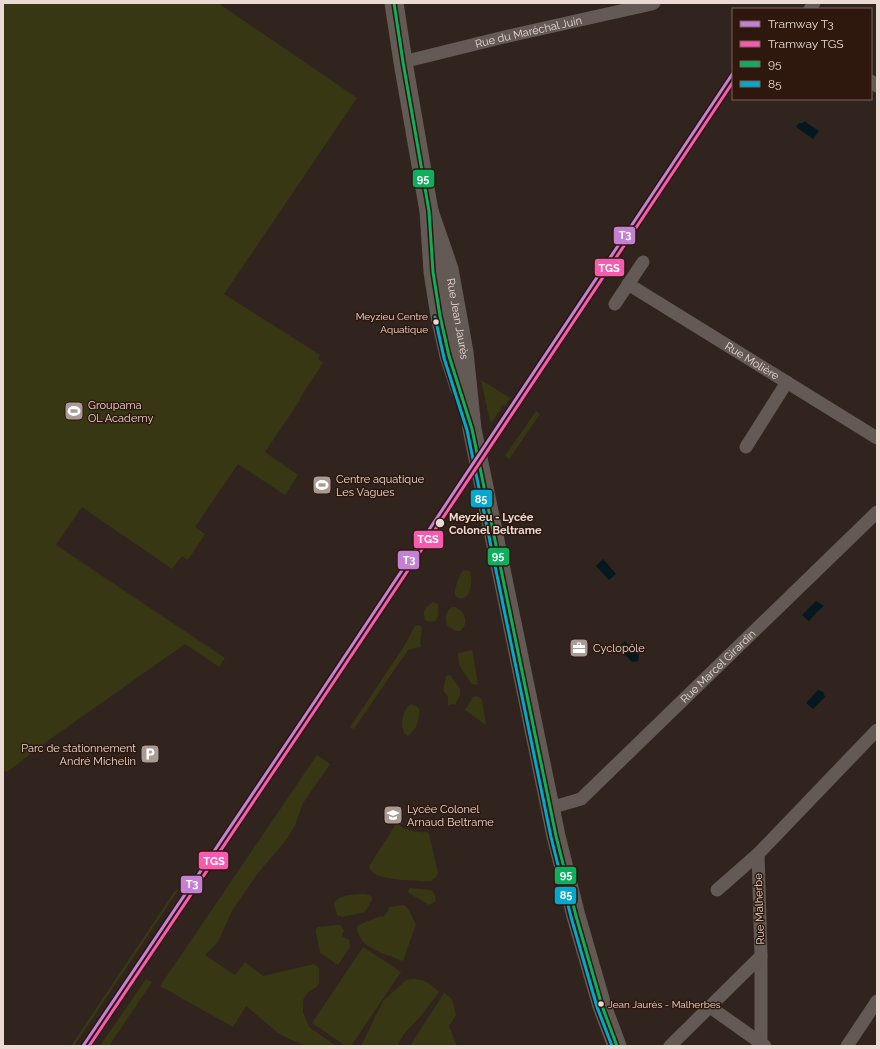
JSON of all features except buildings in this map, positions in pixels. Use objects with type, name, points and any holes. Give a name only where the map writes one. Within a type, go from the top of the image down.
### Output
[{"type":"main road","name":"Rue Jean Jaurès","points":[[394,3],[428,211],[448,269],[464,352],[472,429],[550,808],[576,916],[602,1006],[617,1046]]},
{"type":"street","name":"Rue du Maréchal Juin","points":[[403,62],[654,3]]},
{"type":"street","points":[[615,304],[643,262]]},
{"type":"street","name":"Rue Molière","points":[[628,284],[877,438]]},
{"type":"street","points":[[746,447],[787,382]]},
{"type":"street","name":"Rue Marcel Girardin","points":[[550,808],[581,799],[877,512]]},
{"type":"street","name":"Rue Malherbe","points":[[717,890],[758,854],[877,730]]},
{"type":"street","name":"Rue Malherbe","points":[[670,1046],[761,956],[758,854]]},
{"type":"street","points":[[761,956],[763,1045]]},
{"type":"street","points":[[847,1046],[877,1001]]},
{"type":"street","points":[[710,1006],[763,1045]]},
{"type":"shaded area","name":"Groupama OL Academy","points":[[3,3],[218,3],[357,98],[224,294],[320,355],[318,359],[323,363],[265,452],[298,475],[285,495],[238,464],[195,527],[205,534],[188,560],[182,556],[172,569],[82,507],[56,545],[225,658],[219,667],[185,644],[49,740],[7,772],[3,770]]},
{"type":"shaded area","points":[[481,380],[510,398],[505,406],[502,405],[500,409],[502,410],[492,422],[490,421]]},
{"type":"shaded area","points":[[536,411],[540,414],[509,459],[505,456]]},
{"type":"shaded area","points":[[466,570],[469,571],[471,575],[470,590],[466,596],[460,599],[456,596],[455,590],[461,573]]},
{"type":"shaded area","points":[[433,602],[438,605],[437,618],[433,621],[425,620],[424,611]]},
{"type":"shaded area","points":[[452,607],[458,609],[465,618],[465,625],[460,631],[456,631],[447,625],[446,615]]},
{"type":"shaded area","points":[[418,625],[422,628],[421,647],[408,650],[354,729],[350,727],[403,648],[415,626]]},
{"type":"shaded area","points":[[472,650],[478,684],[474,685],[459,665],[458,653]]},
{"type":"shaded area","points":[[450,675],[460,689],[460,695],[456,703],[457,705],[448,705],[448,697],[443,690],[446,676]]},
{"type":"shaded area","points":[[476,696],[482,700],[486,725],[465,710],[473,697]]},
{"type":"shaded area","points":[[411,704],[419,709],[419,717],[416,727],[408,736],[403,731],[402,724],[406,709]]},
{"type":"shaded area","points":[[317,755],[330,764],[303,803],[295,825],[287,839],[258,873],[233,909],[218,942],[205,955],[235,975],[245,962],[263,976],[314,964],[319,968],[319,983],[317,987],[308,992],[303,1000],[303,1012],[309,1027],[336,1046],[307,1046],[289,1039],[278,1033],[246,1006],[233,1027],[160,986]]},
{"type":"shaded area","points":[[396,824],[410,831],[427,832],[429,834],[438,873],[431,881],[388,878],[373,873],[370,869],[371,863]]},
{"type":"shaded area","points":[[410,888],[431,890],[434,893],[436,901],[429,905],[409,893],[408,891]]},
{"type":"shaded area","points":[[179,889],[74,1046],[71,1046],[174,892]]},
{"type":"shaded area","points":[[364,894],[372,897],[372,900],[365,912],[342,917],[337,915],[334,904],[337,900],[347,895]]},
{"type":"shaded area","points":[[404,905],[416,924],[403,961],[381,953],[367,945],[358,934],[357,927],[380,916],[383,917],[388,911],[389,907]]},
{"type":"shaded area","points":[[340,925],[345,932],[342,932],[343,937],[349,940],[350,947],[338,965],[320,953],[316,932],[318,927]]},
{"type":"shaded area","points":[[363,947],[401,972],[351,1046],[346,1046],[312,1023]]},
{"type":"shaded area","points":[[146,979],[152,982],[109,1046],[100,1046]]},
{"type":"shaded area","points":[[413,979],[427,982],[439,992],[421,1016],[404,1034],[397,1046],[361,1046],[383,1001],[406,980]]},
{"type":"shaded area","points":[[444,993],[452,999],[456,1015],[449,1026],[457,1046],[410,1046]]},
{"type":"water","points":[[804,121],[819,131],[813,139],[796,127],[799,123],[803,123]]},
{"type":"water","points":[[603,559],[616,574],[609,580],[596,566]]},
{"type":"water","points":[[816,601],[824,606],[809,621],[802,615]]},
{"type":"water","points":[[625,641],[639,655],[638,661],[632,662],[618,648]]},
{"type":"water","points":[[818,690],[823,692],[825,697],[813,709],[806,703]]},
{"type":"tram line","name":"T3","points":[[83,1046],[313,704],[732,75]]},
{"type":"tram line","name":"TGS","points":[[89,1046],[317,707],[732,84]]},
{"type":"transit line","name":"95","points":[[394,3],[429,211],[433,272],[440,316],[449,356],[472,429],[556,836],[576,916],[602,1006],[617,1046]]},
{"type":"transit line","name":"85","points":[[435,317],[444,358],[467,430],[551,837],[571,917],[597,1007],[612,1046]]},
{"type":"place","name":"Meyzieu Centre Aquatique","points":[[436,322]]},
{"type":"place","name":"Groupama OL Academy","points":[[74,411]]},
{"type":"place","name":"Centre aquatique Les Vagues","points":[[322,485]]},
{"type":"place","name":"Meyzieu - Lycée Colonel Beltrame","points":[[440,523]]},
{"type":"place","name":"Cyclopôle","points":[[579,648]]},
{"type":"place","name":"Parc de stationnement André Michelin","points":[[150,754]]},
{"type":"place","name":"Lycée Colonel Arnaud Beltrame","points":[[393,815]]},
{"type":"place","name":"Jean Jaurès - Malherbes","points":[[601,1004]]}]
